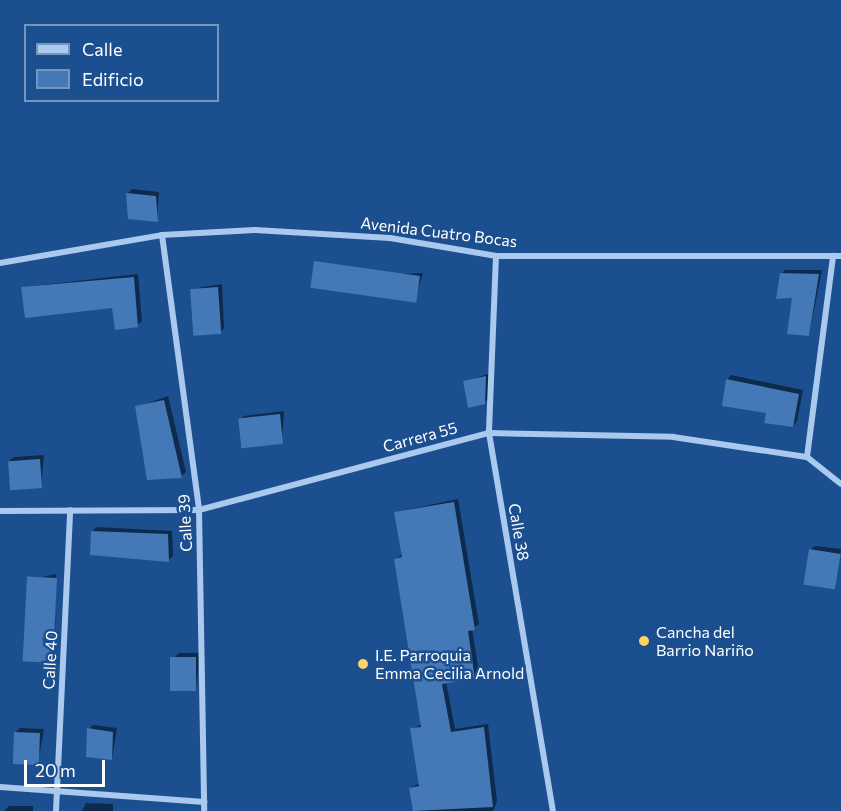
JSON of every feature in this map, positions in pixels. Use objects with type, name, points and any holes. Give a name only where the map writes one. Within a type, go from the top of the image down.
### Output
[{"type":"street","name":"Avenida Cuatro Bocas","points":[[0,263],[162,235],[255,230],[390,238],[496,256],[841,256]]},
{"type":"street","name":"Calle 39","points":[[162,235],[200,510],[204,811]]},
{"type":"street","name":"Calle 38","points":[[496,256],[489,433],[553,811]]},
{"type":"street","points":[[807,457],[833,256]]},
{"type":"street","name":"Carrera 55","points":[[0,511],[200,510],[489,433],[673,437],[807,457],[841,484]]},
{"type":"street","name":"Calle 40","points":[[56,811],[70,510]]},
{"type":"street","points":[[0,787],[204,802]]},
{"type":"building","points":[[126,193],[156,196],[158,222],[128,219]]},
{"type":"building","points":[[314,261],[420,276],[416,303],[310,288]]},
{"type":"building","points":[[780,273],[819,274],[809,336],[787,334],[792,298],[776,299]]},
{"type":"building","points":[[134,277],[138,327],[115,330],[112,308],[25,318],[21,287]]},
{"type":"building","points":[[218,287],[221,334],[193,336],[190,289]]},
{"type":"building","points":[[486,376],[485,404],[468,408],[463,381]]},
{"type":"building","points":[[726,379],[799,394],[793,427],[764,423],[766,413],[722,406]]},
{"type":"building","points":[[164,400],[182,478],[147,480],[135,406]]},
{"type":"building","points":[[280,414],[283,444],[241,448],[238,418]]},
{"type":"building","points":[[40,459],[42,488],[10,490],[8,461]]},
{"type":"building","points":[[454,502],[475,630],[468,631],[475,679],[442,684],[451,732],[484,727],[493,807],[413,811],[409,788],[419,786],[410,728],[421,727],[394,559],[402,557],[394,512]]},
{"type":"building","points":[[91,531],[168,534],[169,562],[90,555]]},
{"type":"building","points":[[809,549],[841,554],[835,590],[803,585]]},
{"type":"building","points":[[27,576],[57,578],[53,663],[23,661]]},
{"type":"building","points":[[170,657],[196,657],[196,691],[170,691]]},
{"type":"building","points":[[87,728],[113,732],[112,760],[86,757]]},
{"type":"building","points":[[14,732],[40,733],[39,765],[13,764]]},
{"type":"place","name":"Cancha del Barrio Nariño","points":[[644,641]]},
{"type":"place","name":"I.E. Parroquia Emma Cecilia Arnold","points":[[363,664]]}]
